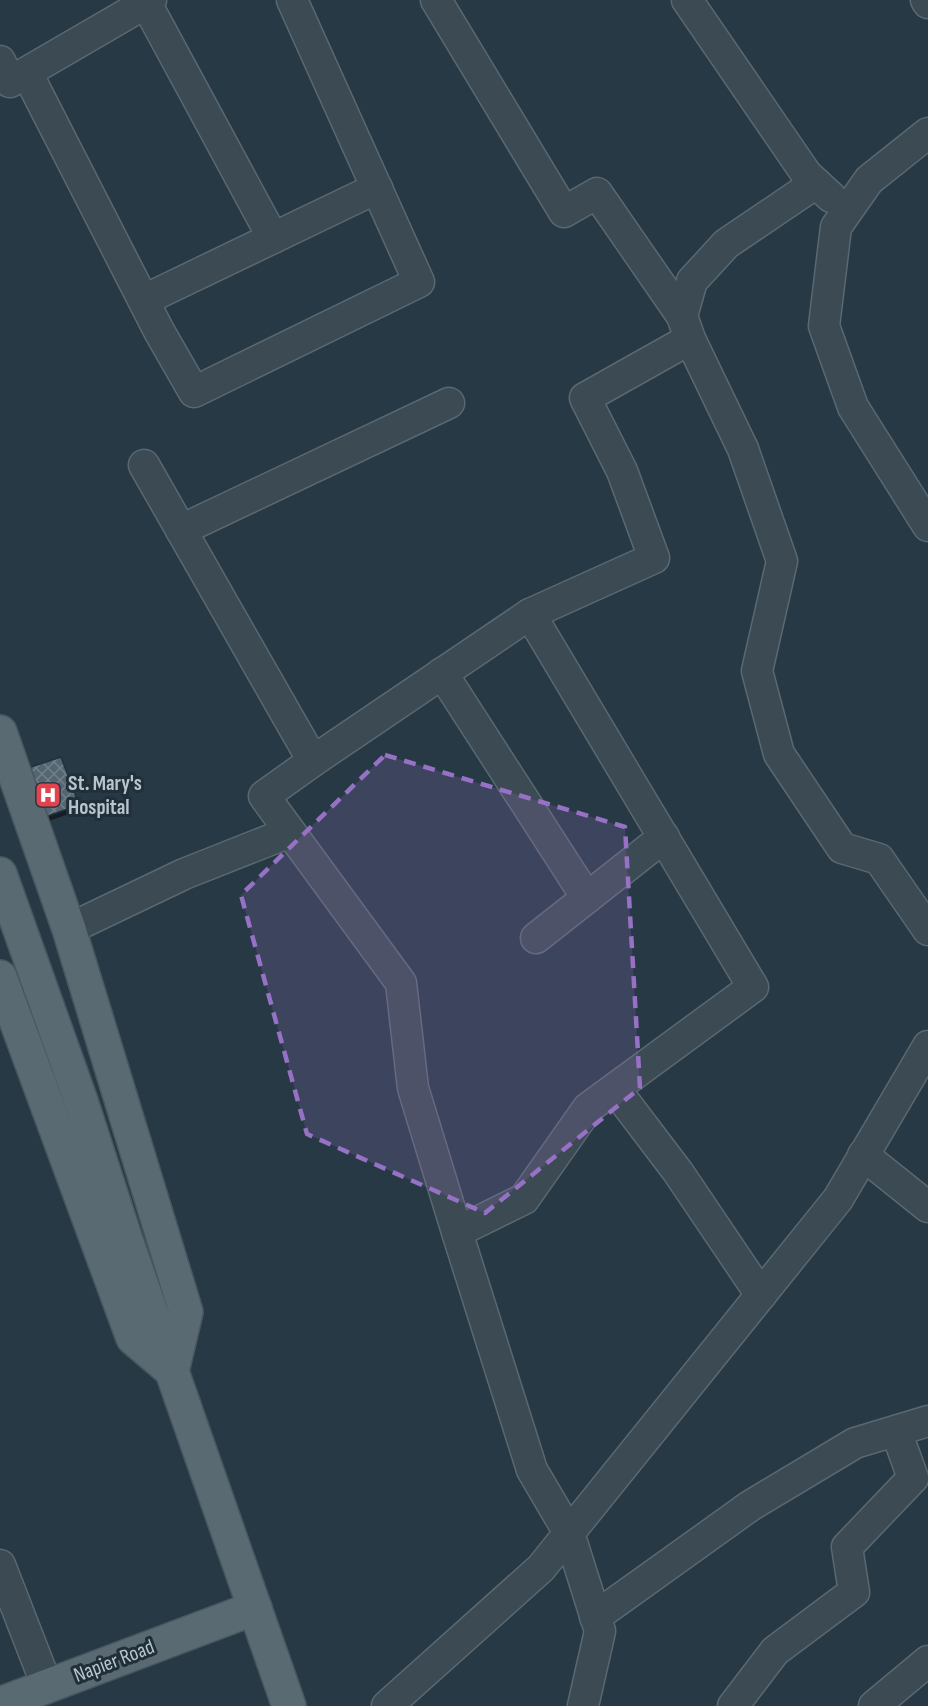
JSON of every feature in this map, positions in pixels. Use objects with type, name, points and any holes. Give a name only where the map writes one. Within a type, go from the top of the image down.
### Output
[{"type":"main road","points":[[0,732],[69,929],[186,1312],[172,1371]]},
{"type":"main road","points":[[0,874],[81,1101],[172,1371],[241,1613],[289,1706]]},
{"type":"main road","points":[[0,977],[134,1338],[172,1371]]},
{"type":"main road","name":"Napier Road","points":[[0,1704],[241,1613]]},
{"type":"street","points":[[273,238],[148,1],[13,67],[194,392],[419,282],[292,0]]},
{"type":"street","points":[[436,0],[564,212],[597,193],[686,327],[743,449],[782,561],[757,671],[779,754],[842,848],[879,859],[928,930]]},
{"type":"street","points":[[687,0],[807,175],[847,211]]},
{"type":"street","points":[[928,133],[868,180],[836,227],[824,326],[853,407],[928,526]]},
{"type":"street","points":[[583,1706],[600,1631],[569,1533],[532,1470],[457,1232],[413,1088],[401,983],[264,796],[312,760],[530,614],[654,558],[622,471],[585,398],[686,327],[692,281],[726,244],[816,183]]},
{"type":"street","points":[[144,300],[377,188]]},
{"type":"street","points":[[181,530],[449,404]]},
{"type":"street","points":[[144,465],[312,760]]},
{"type":"street","points":[[457,1232],[524,1199],[588,1108],[753,987],[530,614]]},
{"type":"street","points":[[442,673],[587,898]]},
{"type":"street","points":[[69,929],[184,874],[290,832]]},
{"type":"street","points":[[536,938],[664,837]]},
{"type":"street","points":[[387,1706],[540,1568],[569,1533],[838,1199],[928,1046]]},
{"type":"street","points":[[615,1089],[678,1172],[760,1295]]},
{"type":"street","points":[[863,1155],[928,1207]]},
{"type":"street","points":[[595,1617],[750,1506],[855,1443],[928,1421]]},
{"type":"street","points":[[733,1706],[775,1651],[854,1592],[847,1547],[913,1478],[896,1431]]},
{"type":"street","points":[[0,1565],[47,1686]]},
{"type":"street","points":[[874,1706],[928,1661]]},
{"type":"highlighted area","points":[[385,755],[625,827],[640,1088],[485,1213],[307,1134],[241,895]]},
{"type":"building","points":[[61,757],[79,805],[42,818],[25,769]]},
{"type":"place","name":"St. Mary's Hospital","points":[[48,795]]}]
